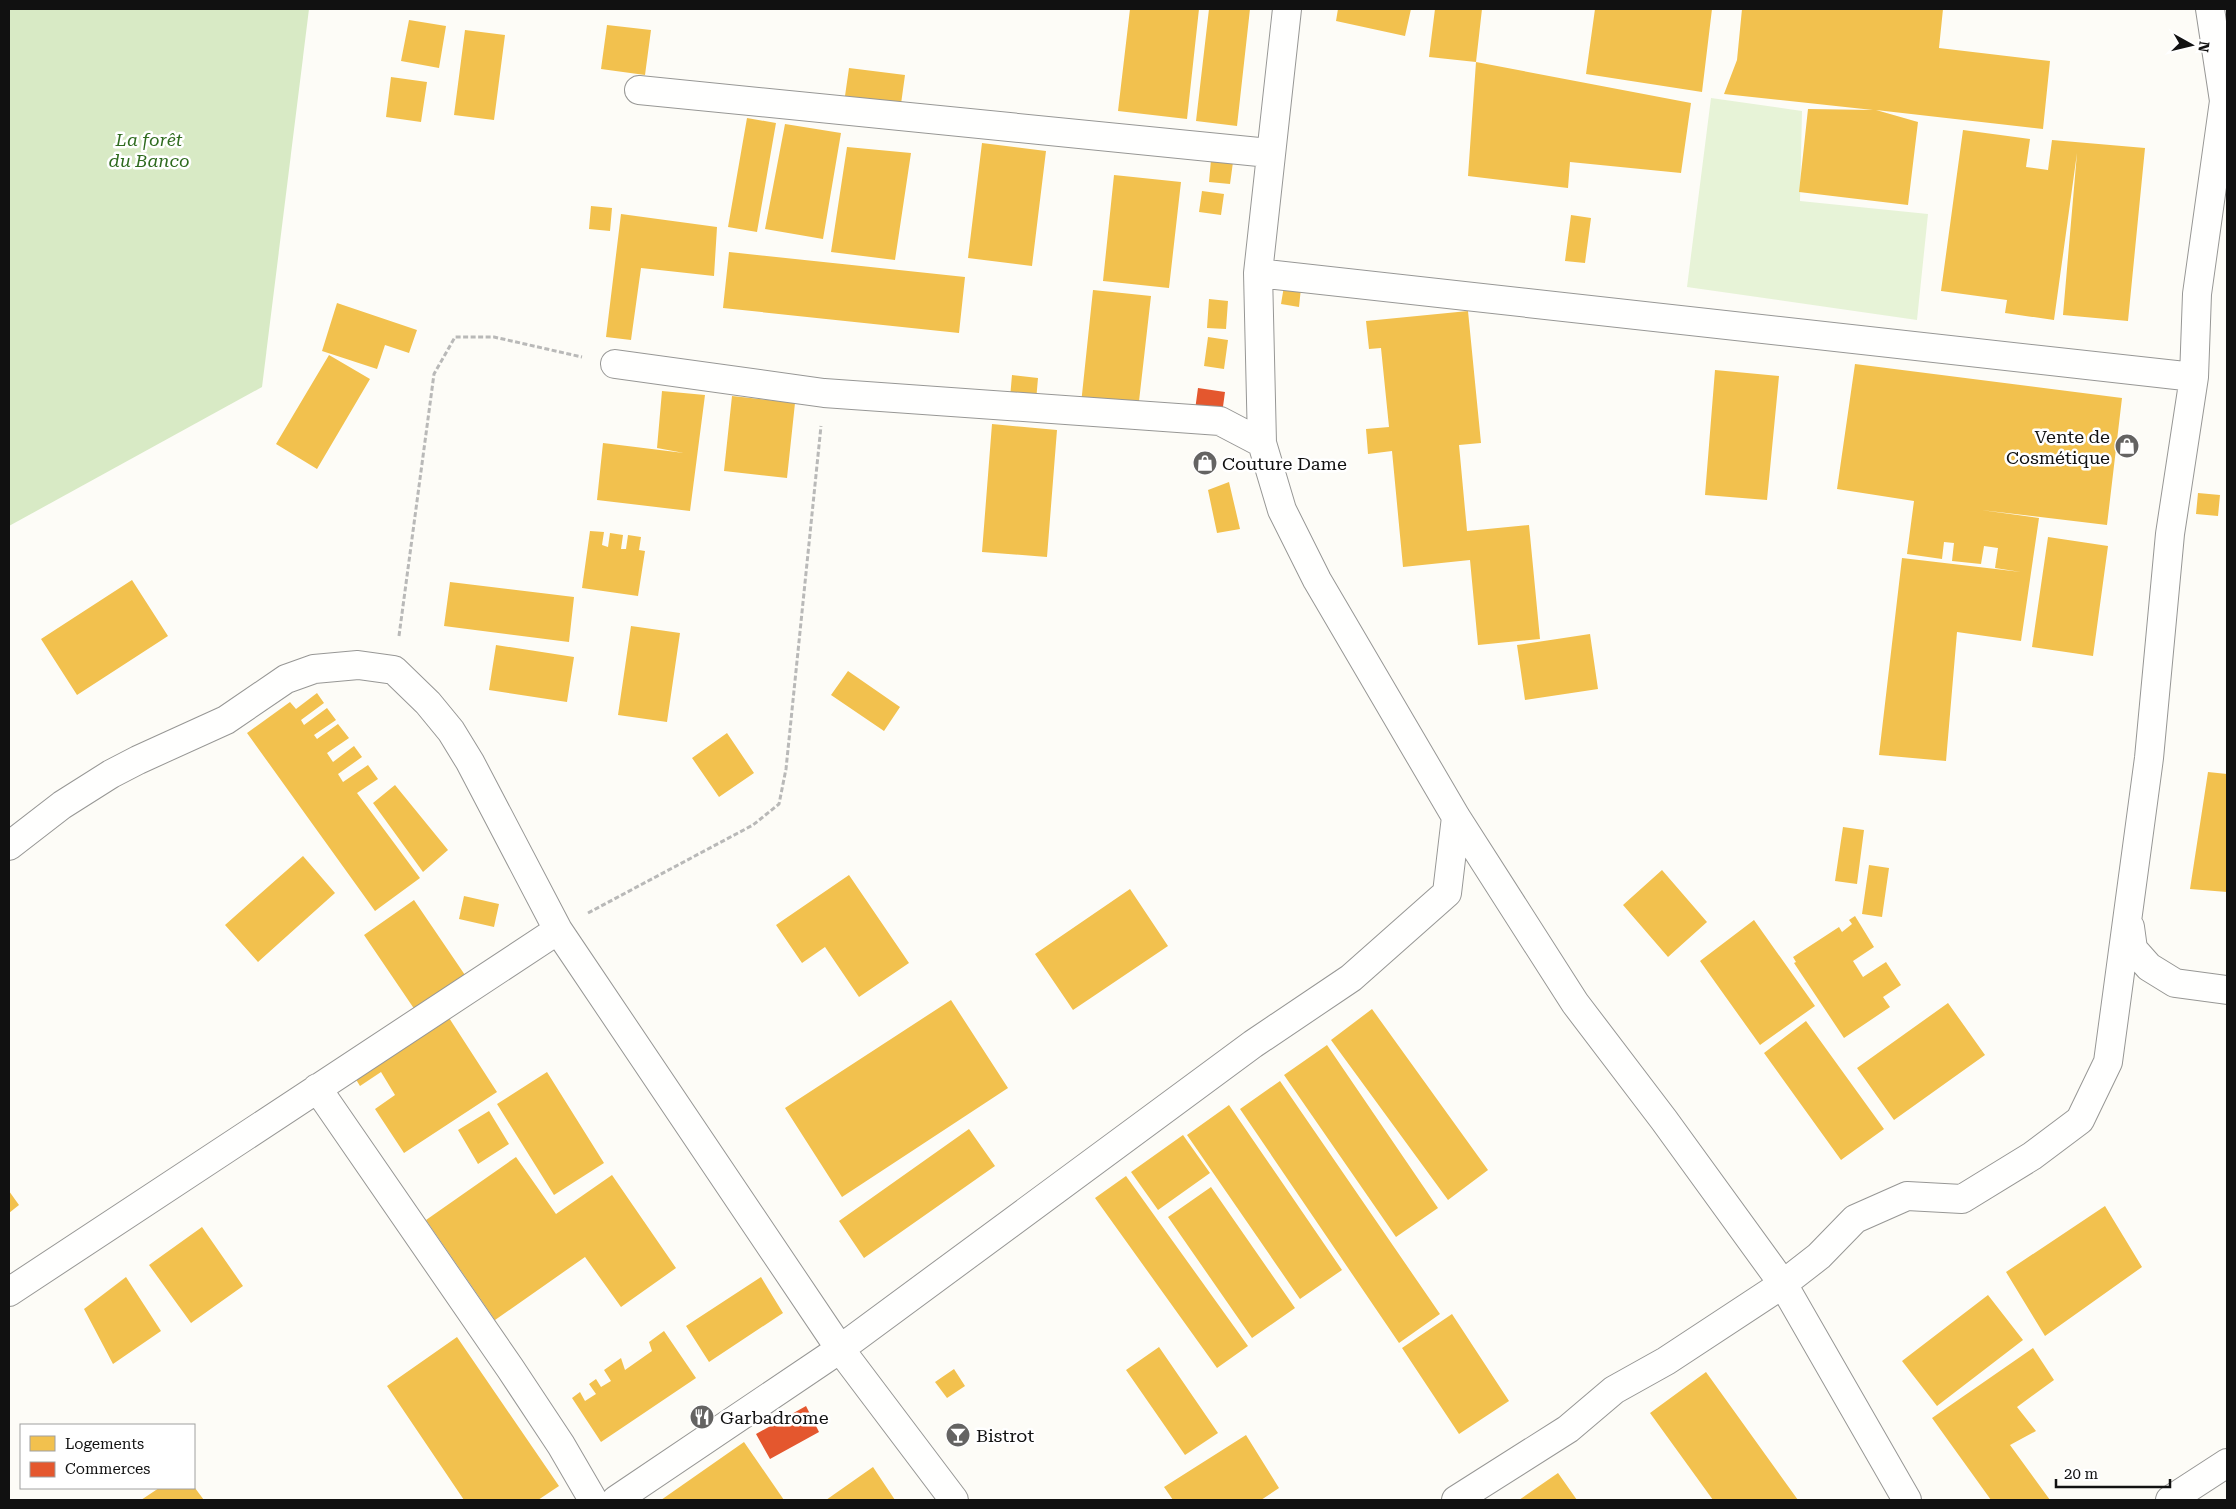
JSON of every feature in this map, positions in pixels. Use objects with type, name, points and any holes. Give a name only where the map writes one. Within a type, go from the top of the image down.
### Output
[{"type":"street","points":[[1286,9],[1258,273],[1262,443],[1282,510],[1316,580],[1456,817],[1575,1003],[1664,1120],[1783,1284],[1907,1500]]},
{"type":"street","points":[[1456,1500],[1568,1428],[1614,1390],[1666,1361],[1783,1284],[1819,1256],[1855,1219],[1907,1196],[1962,1199],[2032,1156],[2080,1120],[2108,1062],[2149,758],[2170,534],[2194,378],[2197,294],[2224,101],[2210,9]]},
{"type":"street","points":[[639,90],[1270,153]]},
{"type":"street","points":[[1258,273],[2194,378]]},
{"type":"street","points":[[615,364],[824,393],[1220,421],[1262,443]]},
{"type":"street","points":[[9,846],[62,806],[112,774],[138,760],[226,720],[286,679],[314,669],[358,666],[394,670],[428,703],[451,731],[470,762],[558,930],[840,1348],[954,1500]]},
{"type":"street","points":[[616,1500],[840,1348],[1253,1044],[1351,978],[1447,893],[1456,817]]},
{"type":"street","points":[[2129,916],[2133,949],[2149,967],[2175,983],[2227,990]]},
{"type":"street","points":[[9,1292],[558,930]]},
{"type":"street","points":[[317,1088],[510,1368],[561,1445],[593,1500]]},
{"type":"street","points":[[2170,1500],[2227,1463]]},
{"type":"path","points":[[394,670],[434,374],[455,337],[494,337],[615,364]]},
{"type":"path","points":[[558,930],[753,825],[779,804],[786,769],[824,393]]},
{"type":"green space","name":"La forêt du Banco","points":[[9,9],[309,9],[262,387],[9,526]]},
{"type":"green space","points":[[1711,98],[1802,111],[1800,201],[1928,214],[1917,320],[1687,287]]},
{"type":"building: Logements","points":[[1130,9],[1199,9],[1187,119],[1118,111]]},
{"type":"building: Logements","points":[[1209,9],[1250,9],[1237,126],[1196,121]]},
{"type":"building: Logements","points":[[1338,9],[1411,9],[1405,36],[1336,21]]},
{"type":"building: Logements","points":[[1435,9],[1482,9],[1476,62],[1429,57]]},
{"type":"building: Logements","points":[[1595,9],[1712,9],[1702,92],[1586,74]]},
{"type":"building: Logements","points":[[1742,9],[1943,9],[1939,48],[2050,61],[2043,129],[1876,110],[1918,122],[1908,205],[1799,192],[1808,109],[1873,110],[1724,94],[1737,60]]},
{"type":"building: Logements","points":[[409,20],[446,26],[439,68],[401,61]]},
{"type":"building: Logements","points":[[607,25],[651,30],[645,75],[601,69]]},
{"type":"building: Logements","points":[[465,30],[505,35],[494,120],[454,115]]},
{"type":"building: Logements","points":[[1476,62],[1691,103],[1681,173],[1570,162],[1568,188],[1468,176]]},
{"type":"building: Logements","points":[[849,68],[905,75],[901,104],[845,96]]},
{"type":"building: Logements","points":[[391,77],[427,82],[421,122],[386,117]]},
{"type":"building: Logements","points":[[747,118],[776,123],[757,232],[728,227]]},
{"type":"building: Logements","points":[[785,124],[841,133],[823,239],[765,229]]},
{"type":"building: Logements","points":[[1963,130],[2030,139],[2026,167],[2048,170],[2052,140],[2145,148],[2128,321],[2063,315],[2077,153],[2054,320],[2005,313],[2007,300],[1941,291]]},
{"type":"building: Logements","points":[[982,143],[1046,151],[1032,266],[968,258]]},
{"type":"building: Logements","points":[[847,147],[911,153],[895,260],[831,252]]},
{"type":"building: Logements","points":[[1211,160],[1233,162],[1230,184],[1209,182]]},
{"type":"building: Logements","points":[[1114,175],[1181,182],[1169,288],[1103,281]]},
{"type":"building: Logements","points":[[1202,191],[1224,194],[1221,215],[1199,212]]},
{"type":"building: Logements","points":[[591,206],[612,208],[610,231],[589,229]]},
{"type":"building: Logements","points":[[621,214],[717,227],[714,276],[641,268],[631,340],[606,337]]},
{"type":"building: Logements","points":[[1571,215],[1591,218],[1585,263],[1565,261]]},
{"type":"building: Logements","points":[[729,252],[965,277],[959,333],[723,308]]},
{"type":"building: Logements","points":[[1284,286],[1301,288],[1299,307],[1281,304]]},
{"type":"building: Logements","points":[[1093,290],[1151,296],[1138,410],[1081,404]]},
{"type":"building: Logements","points":[[1209,299],[1228,301],[1226,329],[1207,328]]},
{"type":"building: Logements","points":[[337,303],[417,330],[409,353],[385,345],[377,369],[322,351]]},
{"type":"building: Logements","points":[[1468,311],[1481,443],[1459,445],[1467,531],[1529,525],[1540,639],[1478,645],[1470,560],[1403,567],[1392,451],[1368,454],[1366,429],[1389,427],[1381,348],[1369,349],[1366,321]]},
{"type":"building: Logements","points":[[1208,337],[1228,340],[1224,369],[1204,366]]},
{"type":"building: Logements","points":[[329,355],[370,379],[317,469],[276,444]]},
{"type":"building: Logements","points":[[1855,364],[2122,398],[2107,525],[1981,510],[2039,518],[2021,641],[1957,632],[1946,761],[1879,755],[1902,558],[2021,572],[1995,568],[1998,548],[1984,546],[1981,564],[1952,561],[1954,543],[1944,542],[1942,559],[1907,554],[1914,501],[1837,489]]},
{"type":"building: Logements","points":[[1715,370],[1779,376],[1767,500],[1705,495]]},
{"type":"building: Logements","points":[[1012,375],[1038,378],[1036,401],[1010,398]]},
{"type":"building: Logements","points":[[662,391],[705,395],[690,511],[597,500],[603,443],[684,453],[657,448]]},
{"type":"building: Logements","points":[[732,396],[795,403],[787,478],[724,471]]},
{"type":"building: Logements","points":[[992,424],[1057,430],[1047,557],[982,552]]},
{"type":"building: Logements","points":[[1229,482],[1240,529],[1217,533],[1208,490]]},
{"type":"building: Logements","points":[[2198,493],[2220,495],[2218,516],[2196,514]]},
{"type":"building: Logements","points":[[590,531],[604,532],[602,545],[608,547],[610,533],[623,535],[621,549],[626,549],[628,535],[641,537],[639,550],[645,551],[638,596],[582,588]]},
{"type":"building: Logements","points":[[2048,537],[2108,546],[2093,656],[2032,647]]},
{"type":"building: Logements","points":[[132,580],[168,636],[77,695],[41,639]]},
{"type":"building: Logements","points":[[450,582],[574,597],[569,642],[444,626]]},
{"type":"building: Logements","points":[[631,626],[680,633],[667,722],[618,715]]},
{"type":"building: Logements","points":[[1590,634],[1598,689],[1525,700],[1517,645]]},
{"type":"building: Logements","points":[[496,645],[574,657],[567,702],[489,690]]},
{"type":"building: Logements","points":[[848,671],[900,707],[884,731],[831,695]]},
{"type":"building: Logements","points":[[317,693],[324,703],[301,720],[304,725],[327,708],[336,720],[314,735],[317,739],[338,724],[349,738],[327,753],[333,762],[354,746],[362,757],[338,774],[343,782],[368,765],[378,779],[357,793],[420,878],[375,911],[247,733],[290,702],[296,709]]},
{"type":"building: Logements","points":[[727,733],[754,773],[719,797],[692,758]]},
{"type":"building: Logements","points":[[2208,772],[2227,774],[2227,892],[2190,889]]},
{"type":"building: Logements","points":[[395,785],[448,850],[423,872],[373,803]]},
{"type":"building: Logements","points":[[1843,827],[1864,830],[1857,884],[1835,881]]},
{"type":"building: Logements","points":[[303,856],[335,893],[258,962],[225,925]]},
{"type":"building: Logements","points":[[1869,865],[1889,868],[1882,917],[1862,914]]},
{"type":"building: Logements","points":[[1662,870],[1707,922],[1668,957],[1623,905]]},
{"type":"building: Logements","points":[[849,875],[909,963],[859,997],[825,947],[802,963],[776,925]]},
{"type":"building: Logements","points":[[1130,889],[1168,946],[1073,1010],[1035,954]]},
{"type":"building: Logements","points":[[464,896],[499,904],[494,927],[459,919]]},
{"type":"building: Logements","points":[[414,900],[467,978],[417,1013],[364,935]]},
{"type":"building: Logements","points":[[1855,916],[1874,947],[1853,961],[1863,977],[1886,962],[1901,985],[1883,997],[1890,1007],[1844,1038],[1794,963],[1796,962],[1793,957],[1839,927],[1842,932],[1852,924],[1849,920]]},
{"type":"building: Logements","points":[[1754,920],[1815,1006],[1760,1045],[1700,961]]},
{"type":"building: Logements","points":[[951,1000],[1008,1088],[842,1197],[785,1108]]},
{"type":"building: Logements","points":[[1948,1003],[1985,1055],[1894,1120],[1857,1068]]},
{"type":"building: Logements","points":[[442,1007],[497,1092],[404,1153],[375,1109],[395,1095],[381,1072],[360,1086],[349,1068]]},
{"type":"building: Logements","points":[[1372,1009],[1488,1170],[1448,1200],[1331,1040]]},
{"type":"building: Logements","points":[[1806,1021],[1884,1129],[1841,1160],[1764,1053]]},
{"type":"building: Logements","points":[[1327,1045],[1438,1208],[1396,1237],[1284,1075]]},
{"type":"building: Logements","points":[[547,1072],[604,1163],[554,1195],[497,1104]]},
{"type":"building: Logements","points":[[1280,1081],[1440,1314],[1399,1343],[1240,1109]]},
{"type":"building: Logements","points":[[1229,1105],[1342,1270],[1300,1299],[1187,1135]]},
{"type":"building: Logements","points":[[489,1111],[509,1144],[478,1164],[458,1130]]},
{"type":"building: Logements","points":[[969,1129],[995,1166],[864,1258],[839,1221]]},
{"type":"building: Logements","points":[[1183,1135],[1210,1173],[1158,1210],[1131,1172]]},
{"type":"building: Logements","points":[[516,1157],[556,1214],[612,1175],[676,1268],[621,1307],[585,1257],[495,1320],[426,1220]]},
{"type":"building: Logements","points":[[1126,1176],[1248,1346],[1217,1368],[1095,1198]]},
{"type":"building: Logements","points":[[1211,1187],[1295,1308],[1252,1338],[1168,1217]]},
{"type":"building: Logements","points":[[9,1191],[19,1205],[9,1213]]},
{"type":"building: Logements","points":[[2105,1206],[2142,1267],[2045,1336],[2006,1272]]},
{"type":"building: Logements","points":[[202,1227],[243,1286],[191,1323],[149,1265]]},
{"type":"building: Logements","points":[[126,1277],[161,1331],[113,1364],[84,1309]]},
{"type":"building: Logements","points":[[761,1277],[783,1313],[709,1362],[686,1326]]},
{"type":"building: Logements","points":[[1988,1295],[2023,1340],[1937,1406],[1902,1361]]},
{"type":"building: Logements","points":[[1452,1314],[1509,1401],[1459,1434],[1402,1348]]},
{"type":"building: Logements","points":[[664,1331],[696,1378],[601,1442],[572,1398],[580,1392],[585,1401],[596,1394],[589,1384],[596,1379],[601,1387],[611,1381],[604,1370],[621,1358],[625,1370],[652,1351],[649,1342]]},
{"type":"building: Logements","points":[[457,1337],[559,1486],[538,1500],[464,1500],[387,1386]]},
{"type":"building: Logements","points":[[1159,1347],[1218,1433],[1185,1455],[1126,1370]]},
{"type":"building: Logements","points":[[2033,1348],[2054,1380],[2017,1407],[2036,1431],[2010,1445],[2050,1500],[1991,1500],[1932,1418]]},
{"type":"building: Logements","points":[[954,1369],[965,1386],[947,1398],[935,1382]]},
{"type":"building: Logements","points":[[1706,1372],[1798,1500],[1713,1500],[1650,1413]]},
{"type":"building: Logements","points":[[1246,1435],[1279,1488],[1261,1500],[1173,1500],[1164,1487]]},
{"type":"building: Logements","points":[[744,1442],[784,1500],[661,1500]]},
{"type":"building: Logements","points":[[873,1467],[895,1500],[826,1500]]},
{"type":"building: Logements","points":[[1558,1473],[1577,1500],[1519,1500]]},
{"type":"building: Logements","points":[[195,1488],[204,1500],[141,1500],[158,1489]]},
{"type":"building: Commerces","points":[[1198,388],[1225,392],[1222,414],[1195,410]]},
{"type":"building: Commerces","points":[[806,1406],[819,1432],[770,1459],[756,1434]]},
{"type":"place","name":"Vente de Cosmétique","points":[[2127,446]]},
{"type":"place","name":"Couture Dame","points":[[1205,463]]},
{"type":"place","name":"Garbadrome","points":[[702,1417]]},
{"type":"place","name":"Bistrot","points":[[958,1435]]}]
